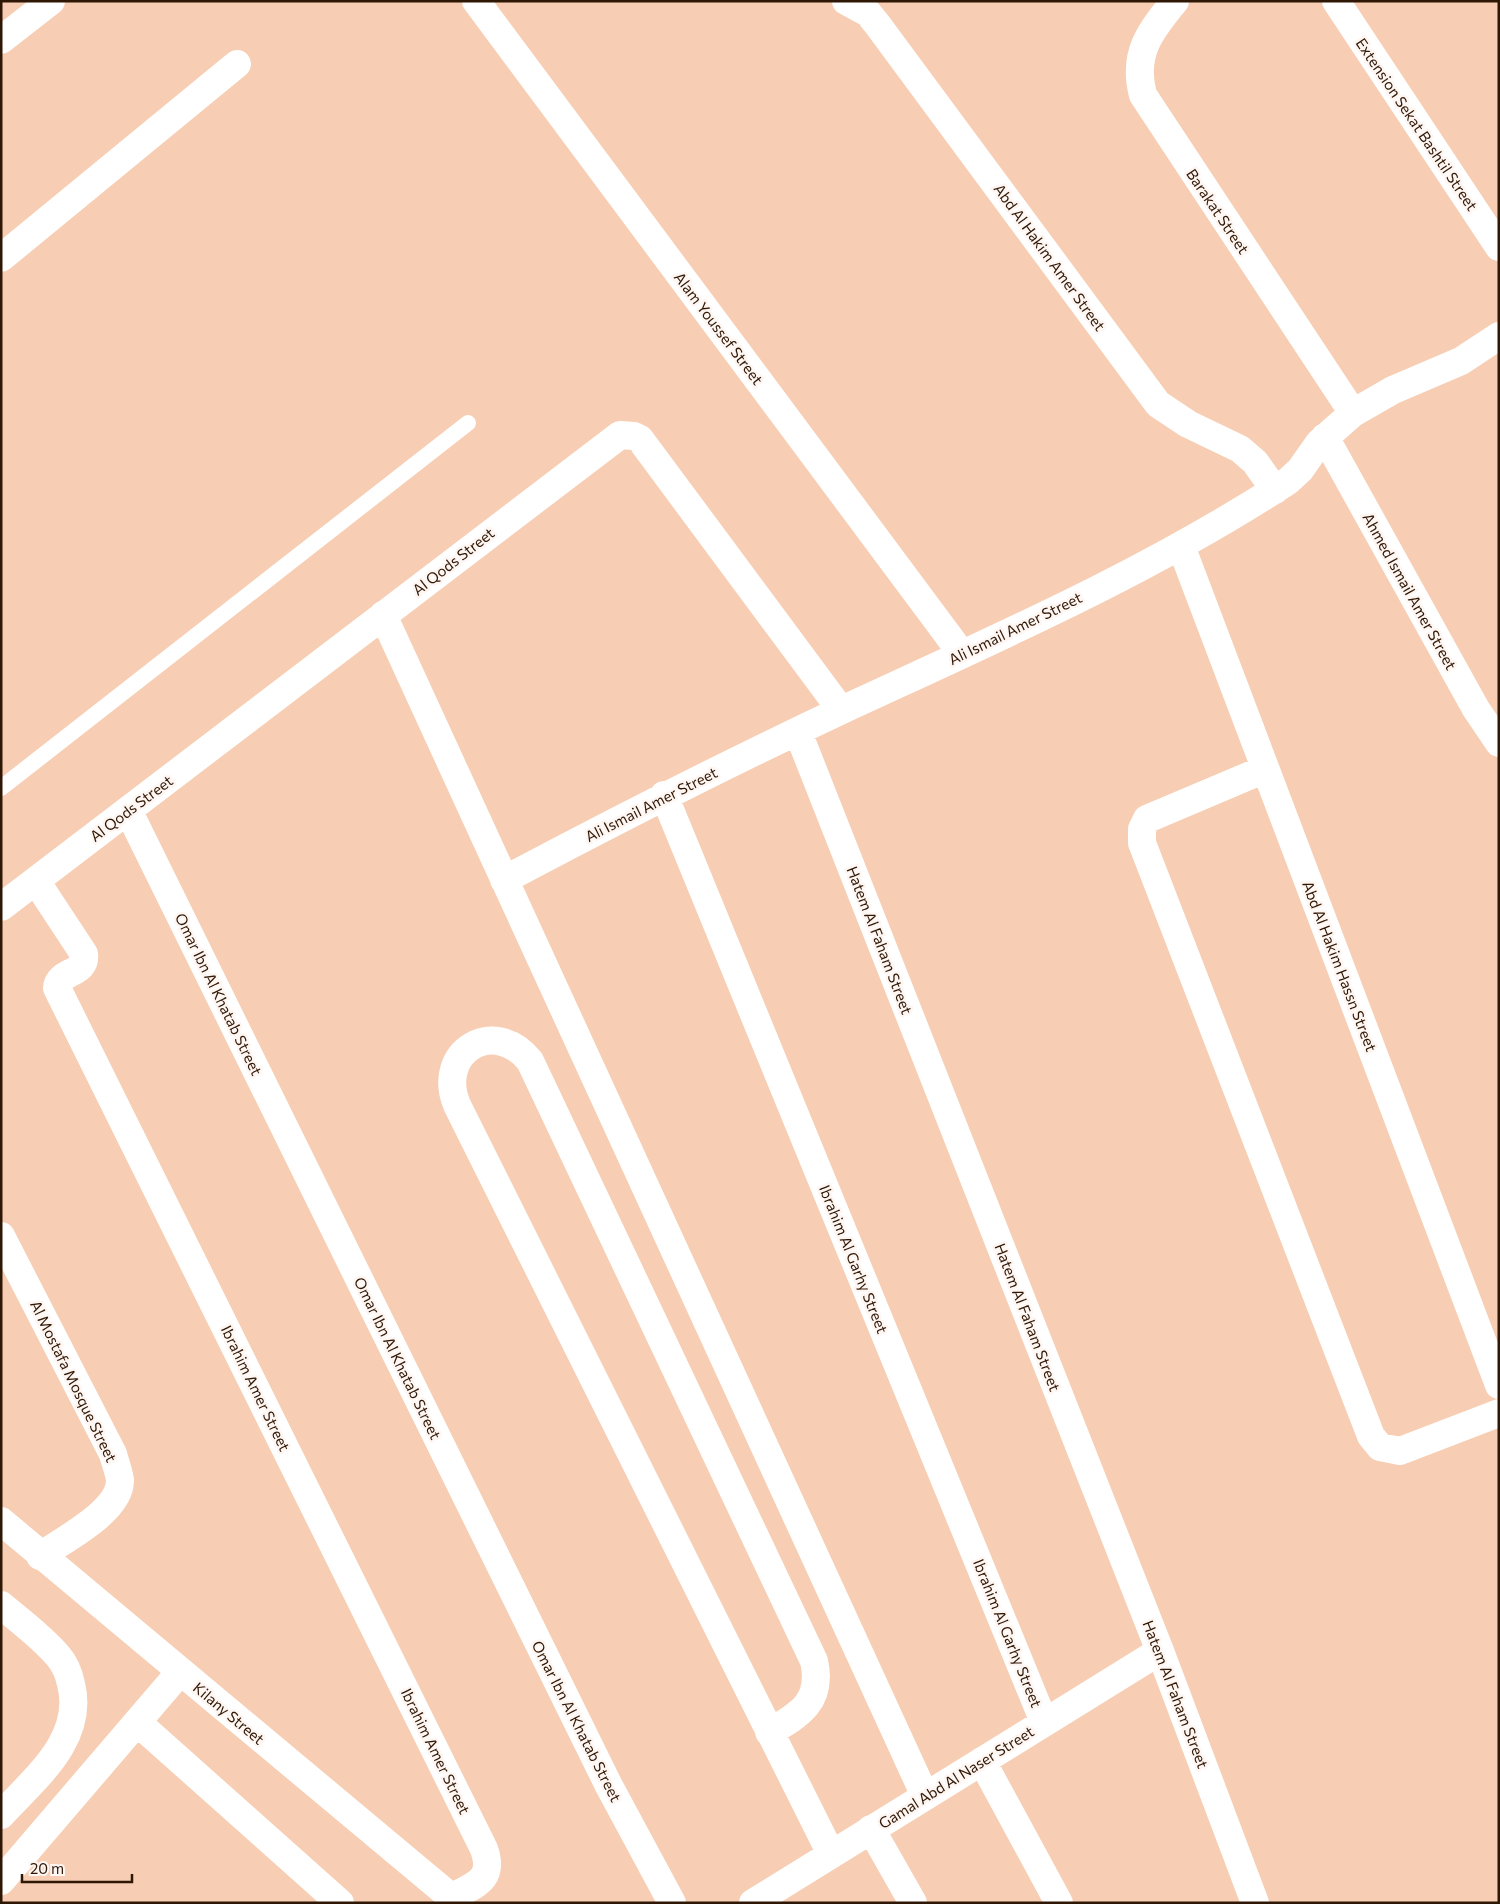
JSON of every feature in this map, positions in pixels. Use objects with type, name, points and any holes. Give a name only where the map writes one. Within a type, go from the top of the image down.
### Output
[{"type":"street","points":[[1,40],[51,1]]},
{"type":"street","name":"Alam Youssef Street","points":[[476,1],[962,654]]},
{"type":"street","name":"Abd Al Hakim Amer Street","points":[[846,1],[868,14],[877,24],[1158,404],[1188,424],[1240,449],[1255,462],[1274,490]]},
{"type":"street","name":"Barakat Street","points":[[1175,1],[1158,21],[1142,51],[1139,66],[1142,95],[1353,413]]},
{"type":"street","name":"Extension Sekat Bashtil Street","points":[[1336,1],[1499,247]]},
{"type":"street","points":[[1,258],[237,64]]},
{"type":"street","name":"Ali Ismail Amer Street","points":[[504,880],[664,795],[962,654],[1181,546],[1274,490],[1300,470],[1325,438],[1353,413],[1386,394],[1461,360],[1499,336]]},
{"type":"street","name":"Al Qods Street","points":[[1,907],[613,438],[626,434],[640,439],[841,710]]},
{"type":"street","name":"Ahmed Ismail Amer Street","points":[[1325,438],[1472,701],[1499,743]]},
{"type":"street","name":"Abd Al Hakim Hassn Street","points":[[1181,546],[1499,1385]]},
{"type":"street","points":[[383,615],[925,1796]]},
{"type":"street","name":"Hatem Al Faham Street","points":[[798,732],[1160,1651],[1255,1903]]},
{"type":"street","points":[[1265,769],[1147,819],[1142,829],[1142,843],[1371,1436],[1380,1447],[1400,1451],[1499,1412]]},
{"type":"street","name":"Ibrahim Al Garhy Street","points":[[664,795],[1044,1722]]},
{"type":"street","name":"Omar Ibn Al Khatab Street","points":[[128,810],[608,1784],[672,1903]]},
{"type":"street","name":"Ibrahim Amer Street","points":[[36,880],[84,954],[82,966],[60,980],[58,988],[484,1849],[488,1860],[486,1874],[481,1882],[455,1900]]},
{"type":"street","points":[[769,1732],[796,1716],[808,1704],[816,1683],[814,1661],[530,1061],[522,1051],[510,1044],[497,1040],[471,1046],[461,1055],[452,1073],[452,1092],[457,1105],[769,1732],[831,1854]]},
{"type":"street","name":"Al Mostafa Mosque Street","points":[[1,1236],[113,1454],[120,1481],[115,1499],[96,1518],[40,1556]]},
{"type":"street","name":"Kilany Street","points":[[1,1522],[455,1900]]},
{"type":"street","points":[[1,1605],[47,1644],[60,1658],[69,1674],[74,1710],[70,1728],[63,1745],[52,1760],[1,1815]]},
{"type":"street","name":"Gamal Abd Al Naser Street","points":[[753,1903],[1160,1651]]},
{"type":"street","points":[[1,1882],[180,1672]]},
{"type":"street","points":[[137,1722],[340,1903]]},
{"type":"street","points":[[982,1761],[1059,1903]]},
{"type":"street","points":[[871,1829],[913,1903]]},
{"type":"lane","points":[[1,788],[468,423]]}]
